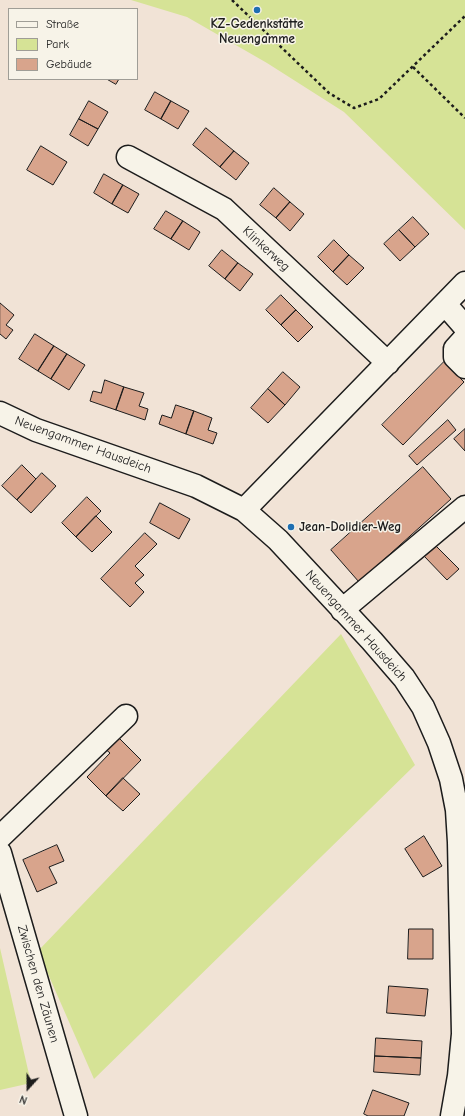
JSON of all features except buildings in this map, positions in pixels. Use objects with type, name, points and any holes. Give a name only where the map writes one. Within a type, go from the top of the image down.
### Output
[{"type":"street","name":"Klinkerweg","points":[[128,157],[224,209],[388,363]]},
{"type":"street","points":[[244,510],[465,283]]},
{"type":"street","points":[[445,304],[465,327]]},
{"type":"street","points":[[465,338],[455,349],[455,357],[465,367]]},
{"type":"street","name":"Neuengammer Hausdeich","points":[[0,413],[36,430],[196,486],[244,510],[278,540],[404,678],[423,707],[440,743],[450,779],[457,810],[460,842],[463,1026],[462,1067],[452,1116]]},
{"type":"street","points":[[342,610],[465,507]]},
{"type":"street","points":[[0,837],[126,716]]},
{"type":"street","name":"Zwischen den Zäunen","points":[[0,853],[76,1116]]},
{"type":"path","points":[[232,0],[329,93],[354,108],[379,99],[413,68],[465,16]]},
{"type":"path","points":[[413,68],[465,118]]},
{"type":"green space","points":[[131,0],[465,0],[465,230],[344,112],[267,63],[187,17]]},
{"type":"green space","points":[[341,634],[415,765],[94,1079],[38,951]]},
{"type":"green space","points":[[0,948],[31,1083],[0,1090]]},
{"type":"place","name":"KZ-Gedenkstätte Neuengamme","points":[[257,10]]},
{"type":"place","name":"Jean-Dolidier-Weg","points":[[291,527]]}]
